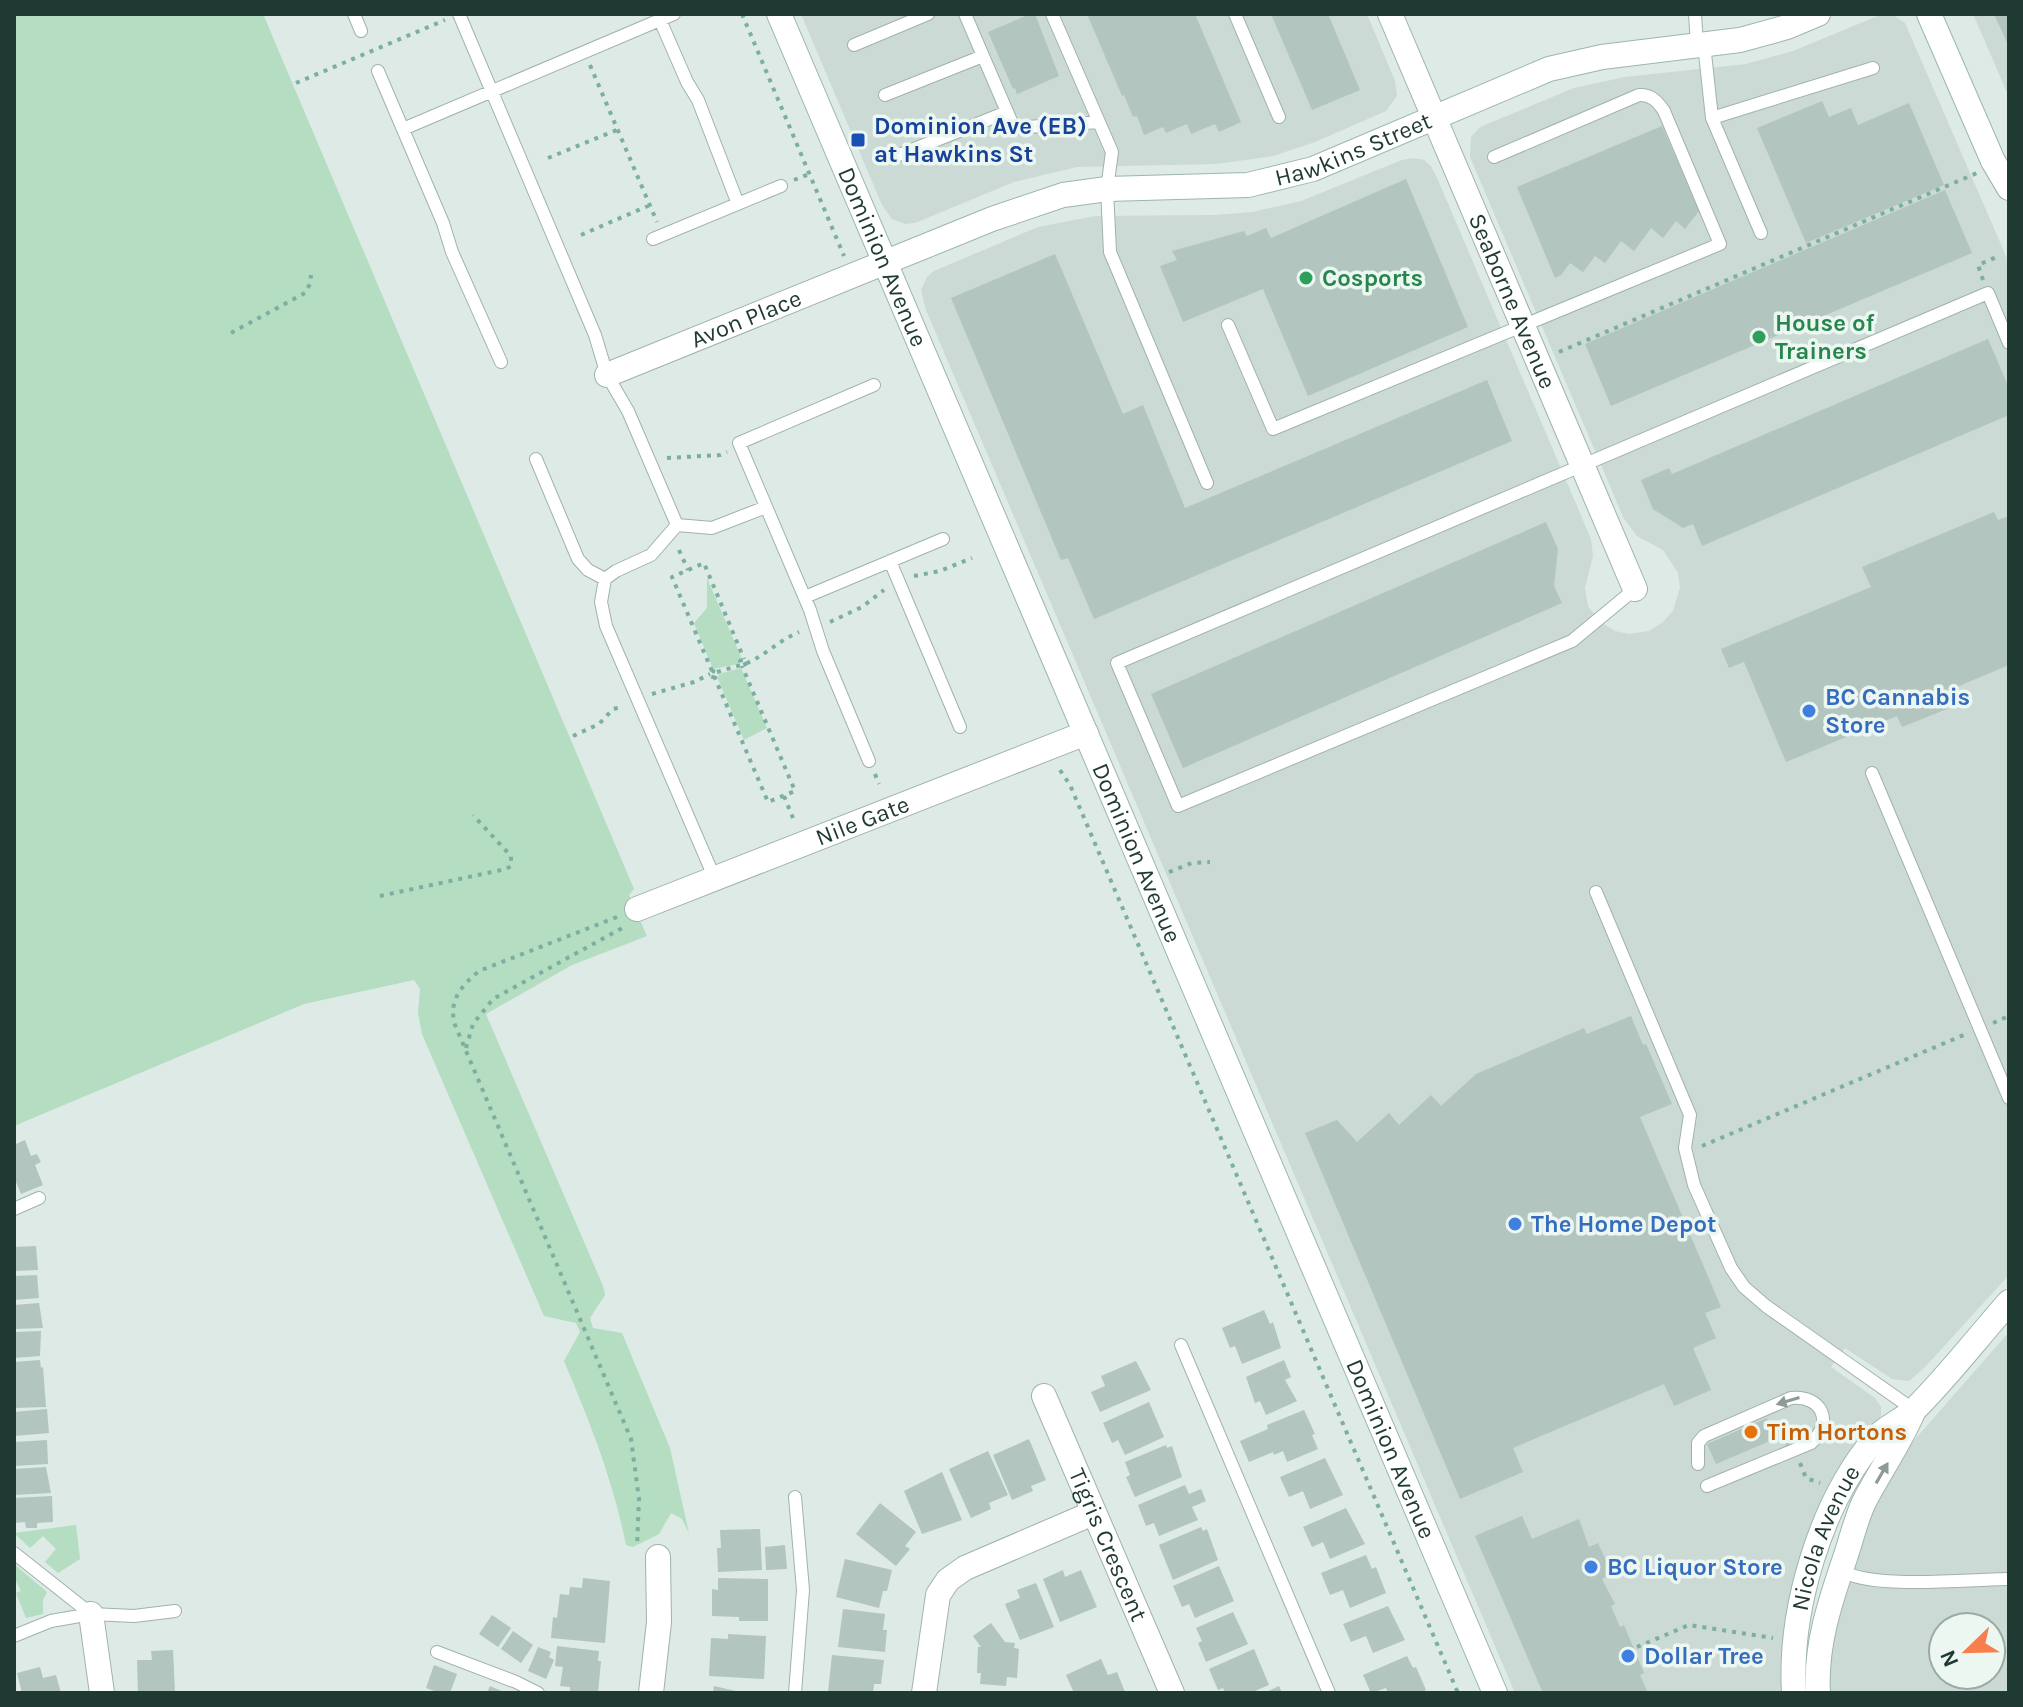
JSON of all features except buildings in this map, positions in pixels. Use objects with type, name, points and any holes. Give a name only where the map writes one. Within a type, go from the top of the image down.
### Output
[{"type":"street","name":"Dominion Avenue","points":[[779,14],[1495,1693]]},
{"type":"street","name":"Seaborne Avenue","points":[[1390,14],[1635,589]]},
{"type":"street","name":"Hawkins Street","points":[[886,262],[1034,203],[1107,189],[1248,185],[1313,169],[1549,69],[1602,57],[1740,40],[1787,27],[1818,14]]},
{"type":"street","points":[[1929,14],[2009,188]]},
{"type":"street","name":"Avon Place","points":[[607,375],[886,262]]},
{"type":"street","name":"Nile Gate","points":[[637,909],[1086,733]]},
{"type":"street","name":"Nicola Avenue","points":[[1794,1693],[1795,1640],[1806,1582],[1825,1525],[1841,1491],[1883,1430],[1914,1410],[2009,1302]]},
{"type":"street","name":"Tigris Crescent","points":[[1044,1396],[1172,1693]]},
{"type":"street","name":"Nicola Avenue","points":[[1818,1688],[1826,1617],[1841,1570],[1865,1502],[1901,1441],[1914,1410]]},
{"type":"street","points":[[1841,1570],[1833,1543],[1839,1521],[1854,1491],[1863,1457]]},
{"type":"street","points":[[924,1693],[935,1605],[948,1580],[965,1568],[1093,1513]]},
{"type":"street","points":[[651,1693],[659,1622],[658,1557]]},
{"type":"street","points":[[1813,1560],[1820,1574],[1820,1588],[1810,1654],[1818,1688]]},
{"type":"street","points":[[91,1614],[102,1693]]},
{"type":"lane","points":[[354,14],[361,31]]},
{"type":"lane","points":[[403,129],[674,14]]},
{"type":"lane","points":[[854,45],[928,14]]},
{"type":"lane","points":[[965,14],[1014,128],[1099,122]]},
{"type":"lane","points":[[1052,14],[1112,152],[1107,189],[1110,252],[1207,483]]},
{"type":"lane","points":[[1235,14],[1279,117]]},
{"type":"lane","points":[[1695,14],[1712,118],[1761,233]]},
{"type":"lane","points":[[454,16],[491,91],[595,335],[607,375],[628,411],[677,525]]},
{"type":"lane","points":[[660,20],[698,100],[738,204]]},
{"type":"lane","points":[[885,95],[983,56]]},
{"type":"lane","points":[[1712,118],[1873,68]]},
{"type":"lane","points":[[378,71],[501,362]]},
{"type":"lane","points":[[1228,325],[1273,429],[1720,244],[1664,111],[1648,96],[1639,95],[1494,157]]},
{"type":"lane","points":[[899,155],[1007,112]]},
{"type":"lane","points":[[658,237],[781,186]]},
{"type":"lane","points":[[1635,589],[1572,641],[1178,806],[1117,663],[1988,293],[2009,343]]},
{"type":"lane","points":[[869,761],[823,651],[805,597],[739,443],[874,385]]},
{"type":"lane","points":[[536,459],[578,559],[588,570],[605,579]]},
{"type":"lane","points":[[677,525],[696,529],[718,527],[766,507]]},
{"type":"lane","points":[[677,525],[651,555],[605,579],[601,602],[606,626],[715,879]]},
{"type":"lane","points":[[805,597],[943,539]]},
{"type":"lane","points":[[890,561],[960,727]]},
{"type":"lane","points":[[1872,773],[2009,1098]]},
{"type":"lane","points":[[1596,892],[1690,1115],[1685,1148],[1694,1185],[1731,1268],[1744,1287],[1766,1306],[1914,1410]]},
{"type":"lane","points":[[14,1209],[39,1198]]},
{"type":"lane","points":[[1181,1345],[1329,1693]]},
{"type":"lane","points":[[1698,1464],[1698,1443],[1704,1436],[1791,1398],[1813,1400],[1822,1411],[1824,1423],[1821,1434],[1811,1443],[1707,1486]]},
{"type":"lane","points":[[795,1497],[803,1590],[795,1693]]},
{"type":"lane","points":[[14,1553],[91,1614]]},
{"type":"lane","points":[[1841,1570],[1849,1576],[1872,1581],[2009,1579]]},
{"type":"lane","points":[[14,1636],[51,1621],[91,1614],[134,1616],[175,1611]]},
{"type":"lane","points":[[437,1652],[503,1676],[538,1693]]},
{"type":"path","points":[[742,14],[845,258]]},
{"type":"path","points":[[296,83],[454,16]]},
{"type":"path","points":[[361,31],[378,71]]},
{"type":"path","points":[[584,52],[650,205],[658,237]]},
{"type":"path","points":[[548,158],[617,130]]},
{"type":"path","points":[[1538,361],[1996,165]]},
{"type":"path","points":[[581,235],[650,205]]},
{"type":"path","points":[[1978,265],[1999,256]]},
{"type":"path","points":[[231,333],[305,293],[311,275]]},
{"type":"path","points":[[667,458],[720,455],[740,446]]},
{"type":"path","points":[[679,550],[688,570]]},
{"type":"path","points":[[909,578],[940,571],[972,558]]},
{"type":"path","points":[[704,563],[795,791],[784,796],[768,802],[672,577],[688,570],[704,563]]},
{"type":"path","points":[[824,624],[862,607],[886,589]]},
{"type":"path","points":[[647,696],[744,663],[783,638],[805,629]]},
{"type":"path","points":[[573,736],[599,724],[613,709],[629,704]]},
{"type":"path","points":[[1060,770],[1070,785],[1458,1693]]},
{"type":"path","points":[[784,796],[793,818]]},
{"type":"path","points":[[380,896],[511,866],[511,856],[473,815]]},
{"type":"path","points":[[1149,881],[1192,863],[1210,862]]},
{"type":"path","points":[[466,1051],[473,1024],[493,999],[610,936],[628,923],[637,909]]},
{"type":"path","points":[[637,909],[479,971],[458,992],[452,1008],[455,1025],[628,1430],[637,1474],[638,1556],[658,1557]]},
{"type":"path","points":[[1685,1148],[1704,1146],[2009,1016]]},
{"type":"path","points":[[1795,1449],[1806,1478],[1832,1488]]},
{"type":"path","points":[[1637,1647],[1689,1625],[1786,1640]]},
{"type":"shaded area","points":[[801,14],[1367,14],[1395,81],[1397,96],[1386,111],[1315,142],[1273,156],[1216,164],[1077,167],[1014,182],[915,223],[905,224],[892,219],[882,205]]},
{"type":"shaded area","points":[[1973,14],[2009,14],[2009,97]]},
{"type":"shaded area","points":[[1880,15],[1893,15],[1905,23],[2009,263],[2009,1275],[1909,1381],[1892,1379],[1845,1348],[1831,1367],[1875,1398],[1881,1407],[1881,1416],[1852,1460],[1787,1693],[1515,1693],[926,310],[921,290],[934,271],[1038,227],[1095,216],[1252,212],[1301,201],[1402,160],[1424,160],[1438,180],[1591,539],[1593,556],[1585,588],[1588,606],[1599,621],[1615,631],[1629,634],[1649,631],[1673,611],[1680,588],[1678,573],[1663,550],[1637,536],[1624,519],[1470,157],[1471,137],[1480,127],[1574,88],[1625,77],[1746,64],[1793,51]]},
{"type":"shaded area","points":[[2009,1332],[2009,1693],[1825,1693],[1826,1660],[1862,1523],[1903,1453]]},
{"type":"green space","points":[[14,14],[263,14],[634,889],[629,895],[647,936],[572,965],[486,1014],[603,1286],[605,1295],[590,1318],[593,1328],[622,1333],[670,1448],[689,1533],[682,1519],[671,1513],[659,1534],[633,1547],[626,1545],[600,1452],[564,1361],[580,1332],[576,1323],[544,1316],[422,1034],[418,1013],[420,989],[414,980],[304,1004],[14,1126]]},
{"type":"green space","points":[[707,578],[741,657],[738,664],[713,669],[694,623],[707,608]]},
{"type":"green space","points":[[741,668],[767,728],[744,740],[718,679],[719,674]]},
{"type":"green space","points":[[76,1525],[80,1559],[58,1573],[45,1562],[56,1549],[43,1536],[30,1548],[14,1533]]},
{"type":"green space","points":[[14,1564],[47,1592],[43,1600],[43,1614],[26,1618],[16,1593],[21,1591],[14,1577]]},
{"type":"place","name":"Dominion Ave (EB) at Hawkins St","points":[[858,140]]},
{"type":"place","name":"Cosports","points":[[1306,278]]},
{"type":"place","name":"House of Trainers","points":[[1759,337]]},
{"type":"place","name":"BC Cannabis Store","points":[[1809,711]]},
{"type":"place","name":"The Home Depot","points":[[1515,1224]]},
{"type":"place","name":"Tim Hortons","points":[[1751,1432]]},
{"type":"place","name":"BC Liquor Store","points":[[1591,1567]]},
{"type":"place","name":"Dollar Tree","points":[[1628,1656]]}]
